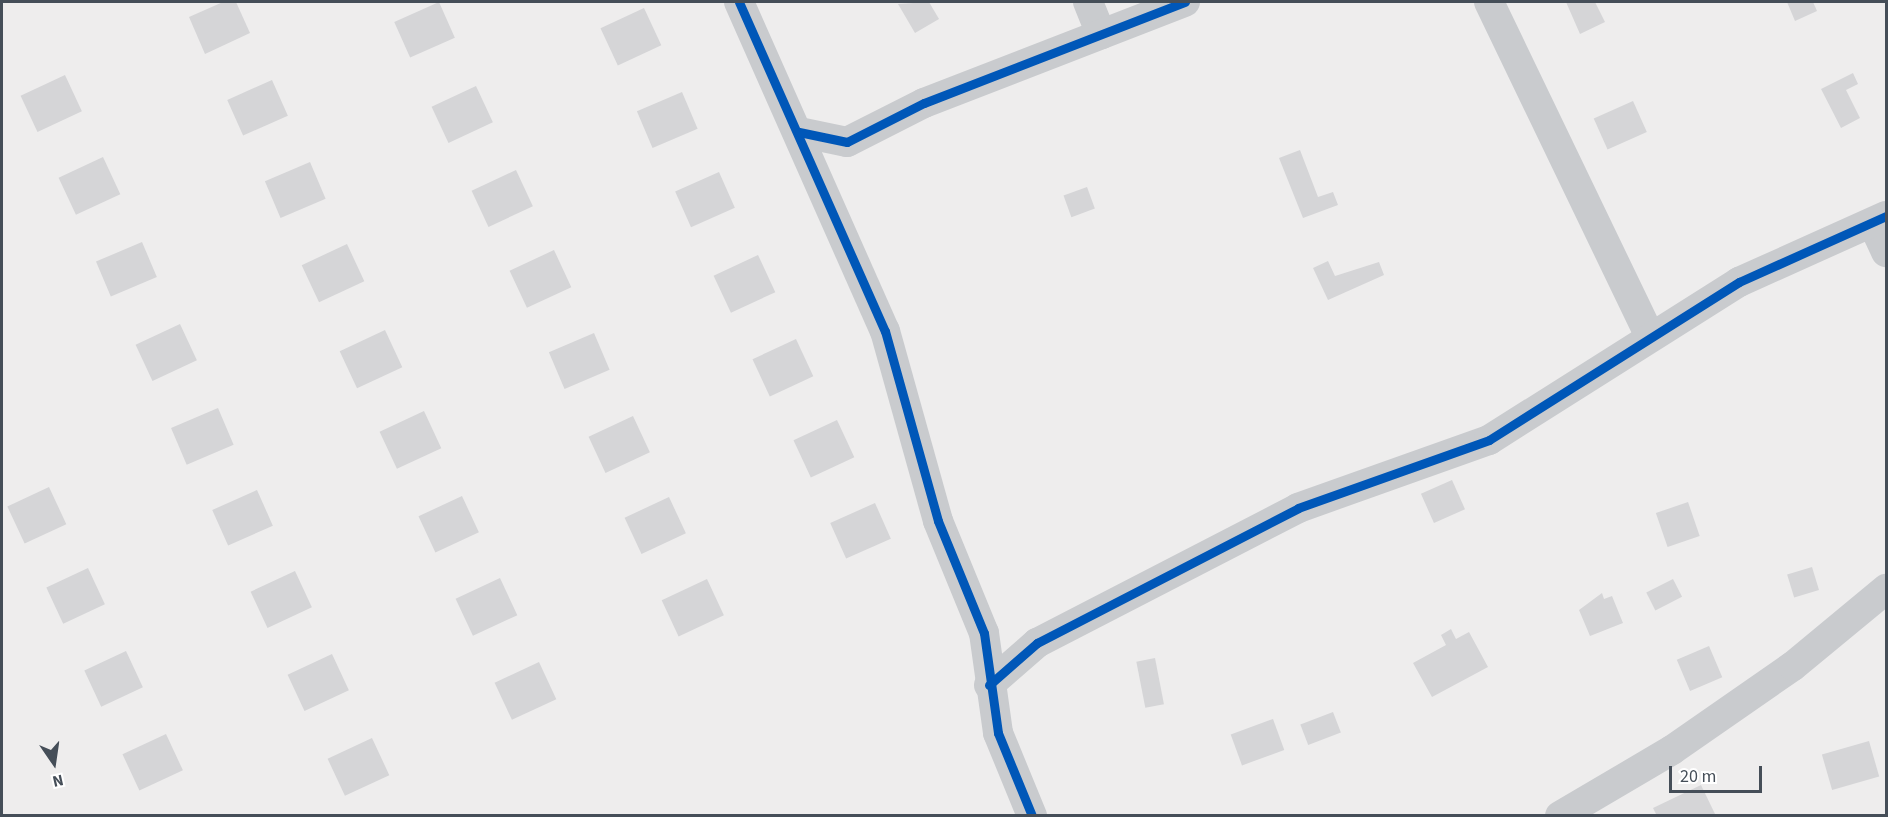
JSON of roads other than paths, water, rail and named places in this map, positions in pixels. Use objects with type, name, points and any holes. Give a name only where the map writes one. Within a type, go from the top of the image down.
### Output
[{"type":"street","points":[[739,2],[799,132],[885,331],[938,521],[984,633],[989,685],[998,733],[1032,816]]},
{"type":"street","points":[[1088,2],[1101,34]]},
{"type":"street","points":[[799,132],[847,142],[924,103],[1185,2]]},
{"type":"street","points":[[1489,2],[1650,336]]},
{"type":"street","points":[[830,202],[847,142]]},
{"type":"street","points":[[989,685],[1036,643],[1298,508],[1489,440],[1650,336],[1739,282],[1880,220],[1887,252]]},
{"type":"street","points":[[1560,816],[1672,750],[1793,666],[1887,590]]},
{"type":"street","points":[[984,633],[1036,643]]}]
